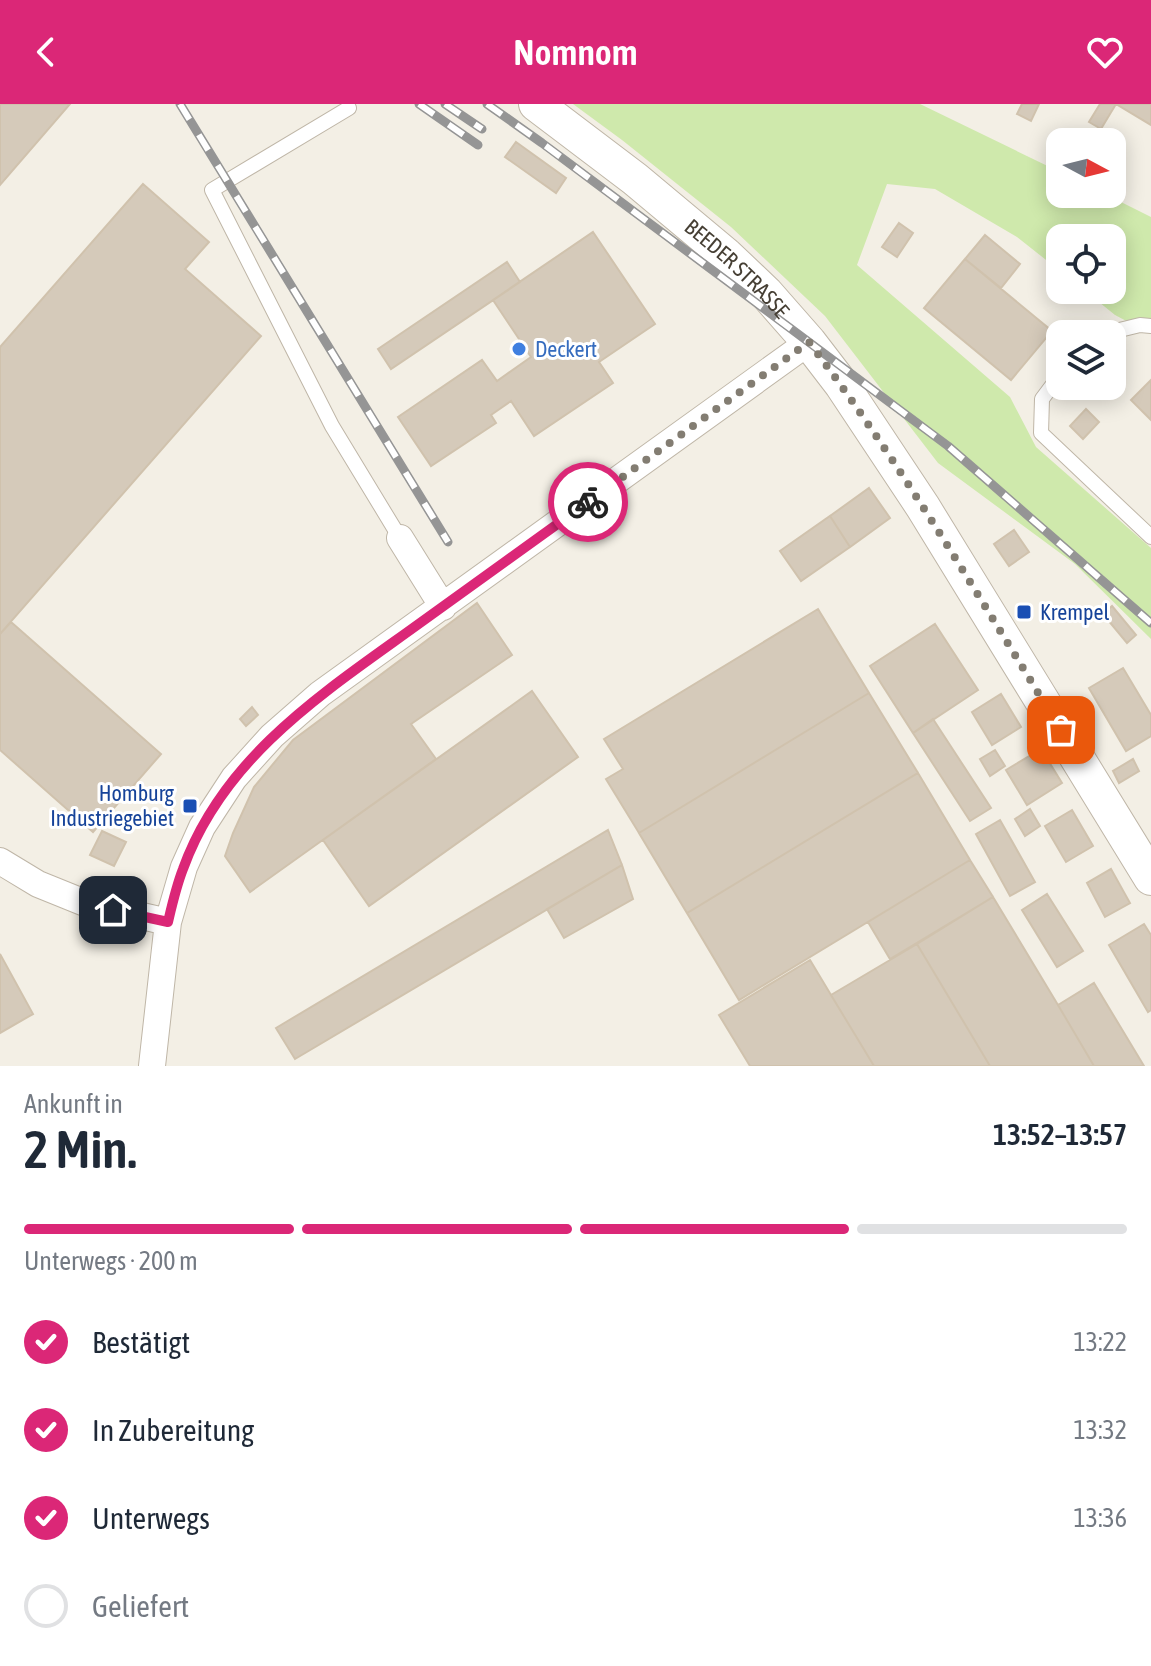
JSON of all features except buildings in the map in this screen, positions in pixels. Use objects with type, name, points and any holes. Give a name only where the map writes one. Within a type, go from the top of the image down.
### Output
[{"type":"street","name":"BEEDER STRASSE","points":[[536,104],[635,179],[726,255],[766,293],[809,342],[842,385],[923,507],[1151,878]]},
{"type":"street","points":[[152,1066],[168,922],[184,867],[202,827],[234,778],[272,736],[320,694],[809,342]]},
{"type":"street","points":[[400,538],[443,607]]},
{"type":"street","points":[[0,861],[38,884],[85,903],[168,922]]},
{"type":"lane","points":[[349,108],[212,190],[332,426],[400,538]]},
{"type":"lane","points":[[1126,328],[1151,326]]},
{"type":"lane","points":[[1046,394],[1042,399],[1041,433],[1151,537]]},
{"type":"green space","points":[[573,104],[920,104],[1046,165],[1046,208],[1126,208],[1126,204],[1151,217],[1151,334],[1101,304],[1126,304],[1126,224],[1046,224],[1046,260],[1017,237],[935,189],[887,184],[857,265],[1010,397],[1036,447],[1151,548],[1151,639],[1075,564],[938,463],[825,316],[731,227]]},
{"type":"railway","points":[[180,104],[448,542]]},
{"type":"railway","points":[[419,104],[478,145]]},
{"type":"railway","points":[[445,104],[482,129]]},
{"type":"railway","points":[[487,104],[948,446],[1151,623]]},
{"type":"way so far","points":[[588,502],[809,342],[842,385],[923,507],[1061,730]]},
{"type":"place","name":"Deckert","points":[[519,349]]},
{"type":"place","name":"Krempel","points":[[1024,612]]},
{"type":"place","name":"Homburg Industriegebiet","points":[[190,806]]},
{"type":"route","points":[[113,910],[168,922],[175,891],[202,827],[234,778],[272,736],[320,694],[588,502]]}]
